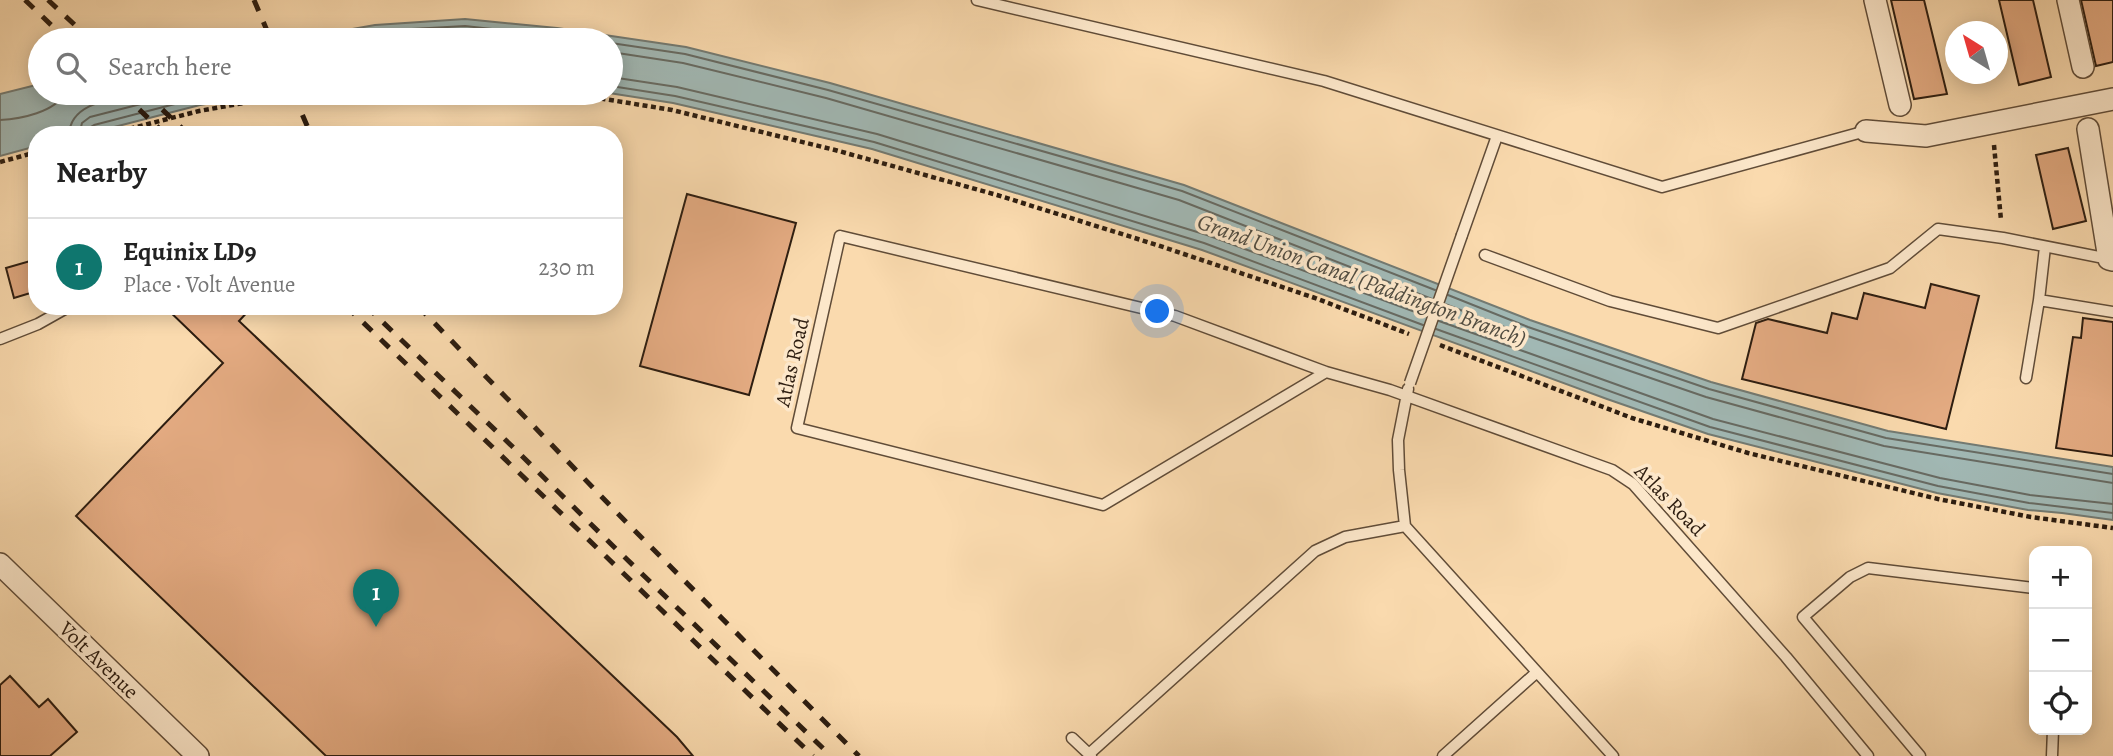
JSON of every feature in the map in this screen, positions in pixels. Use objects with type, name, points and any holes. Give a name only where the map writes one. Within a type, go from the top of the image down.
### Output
[{"type":"street","points":[[1875,0],[1900,105]]},
{"type":"street","points":[[2067,0],[2083,67]]},
{"type":"street","points":[[1866,131],[1926,136],[2113,99]]},
{"type":"street","points":[[2088,129],[2111,260]]},
{"type":"street","name":"Volt Avenue","points":[[0,564],[198,756]]},
{"type":"lane","points":[[977,0],[1324,81],[1662,187],[1866,131]]},
{"type":"lane","points":[[1497,136],[1405,396],[1398,440],[1405,526],[1613,756]]},
{"type":"lane","points":[[1485,255],[1610,301],[1718,328],[1890,268],[1938,229],[2003,238],[2111,260]]},
{"type":"lane","name":"Atlas Road","points":[[1326,372],[1103,505],[797,428],[840,236],[1175,316],[1326,372],[1405,396],[1612,470],[1633,484],[1786,657],[1868,756]]},
{"type":"lane","points":[[2026,378],[2045,247]]},
{"type":"lane","points":[[2039,300],[2113,312]]},
{"type":"lane","points":[[0,339],[54,315]]},
{"type":"lane","points":[[1072,738],[1090,755],[1315,551],[1345,537],[1405,526]]},
{"type":"lane","points":[[1920,756],[1803,617],[1850,577],[1868,568],[2029,587]]},
{"type":"lane","points":[[1443,756],[1537,672]]},
{"type":"lane","points":[[2052,756],[2053,735]]},
{"type":"path","points":[[623,102],[672,110],[835,149],[997,195],[1302,294],[1417,337]]},
{"type":"path","points":[[140,126],[232,105]]},
{"type":"path","points":[[1992,122],[2003,238]]},
{"type":"path","points":[[0,162],[28,154]]},
{"type":"path","points":[[1430,341],[1632,418],[1748,453],[1938,499],[2031,517],[2113,528]]},
{"type":"water","points":[[465,19],[557,28],[358,28]]},
{"type":"water","name":"Grand Union Canal (Paddington Branch)","points":[[623,38],[686,47],[830,83],[1184,185],[1530,320],[1711,382],[1888,431],[2113,467],[2113,520],[2028,510],[1937,493],[1708,434],[1202,250],[872,149],[673,103],[623,95]]},
{"type":"water","points":[[28,87],[28,105],[200,105],[118,126],[28,126],[28,148],[0,156],[0,94]]},
{"type":"building","points":[[1891,0],[1924,0],[1947,94],[1914,99]]},
{"type":"building","points":[[1999,0],[2033,0],[2051,77],[2019,85],[2008,38],[2008,21],[2004,21]]},
{"type":"building","points":[[2081,0],[2113,0],[2113,62],[2096,66]]},
{"type":"building","points":[[2068,148],[2086,221],[2053,229],[2036,155]]},
{"type":"building","points":[[687,194],[796,223],[749,395],[640,366]]},
{"type":"building","points":[[28,262],[28,294],[14,298],[6,268]]},
{"type":"building","points":[[1931,284],[1979,296],[1946,429],[1742,379],[1756,323],[1768,319],[1827,333],[1832,313],[1857,319],[1864,293],[1925,308]]},
{"type":"building","points":[[173,315],[245,315],[239,321],[677,737],[693,756],[326,756],[76,516],[223,363]]},
{"type":"building","points":[[2083,318],[2113,322],[2113,456],[2056,448],[2073,337],[2081,338]]},
{"type":"building","points":[[10,676],[39,707],[48,699],[77,732],[50,756],[0,756],[0,685]]},
{"type":"railway","points":[[25,0],[54,28]]},
{"type":"railway","points":[[48,0],[78,28]]},
{"type":"railway","points":[[254,0],[266,28]]},
{"type":"railway","points":[[135,105],[157,126]]},
{"type":"railway","points":[[158,105],[180,126]]},
{"type":"railway","points":[[298,105],[307,126]]},
{"type":"railway","points":[[355,315],[813,756]]},
{"type":"railway","points":[[375,315],[831,756]]},
{"type":"railway","points":[[427,315],[627,523],[859,756]]},
{"type":"place","name":"Equinix LD9","points":[[376,627]]}]
